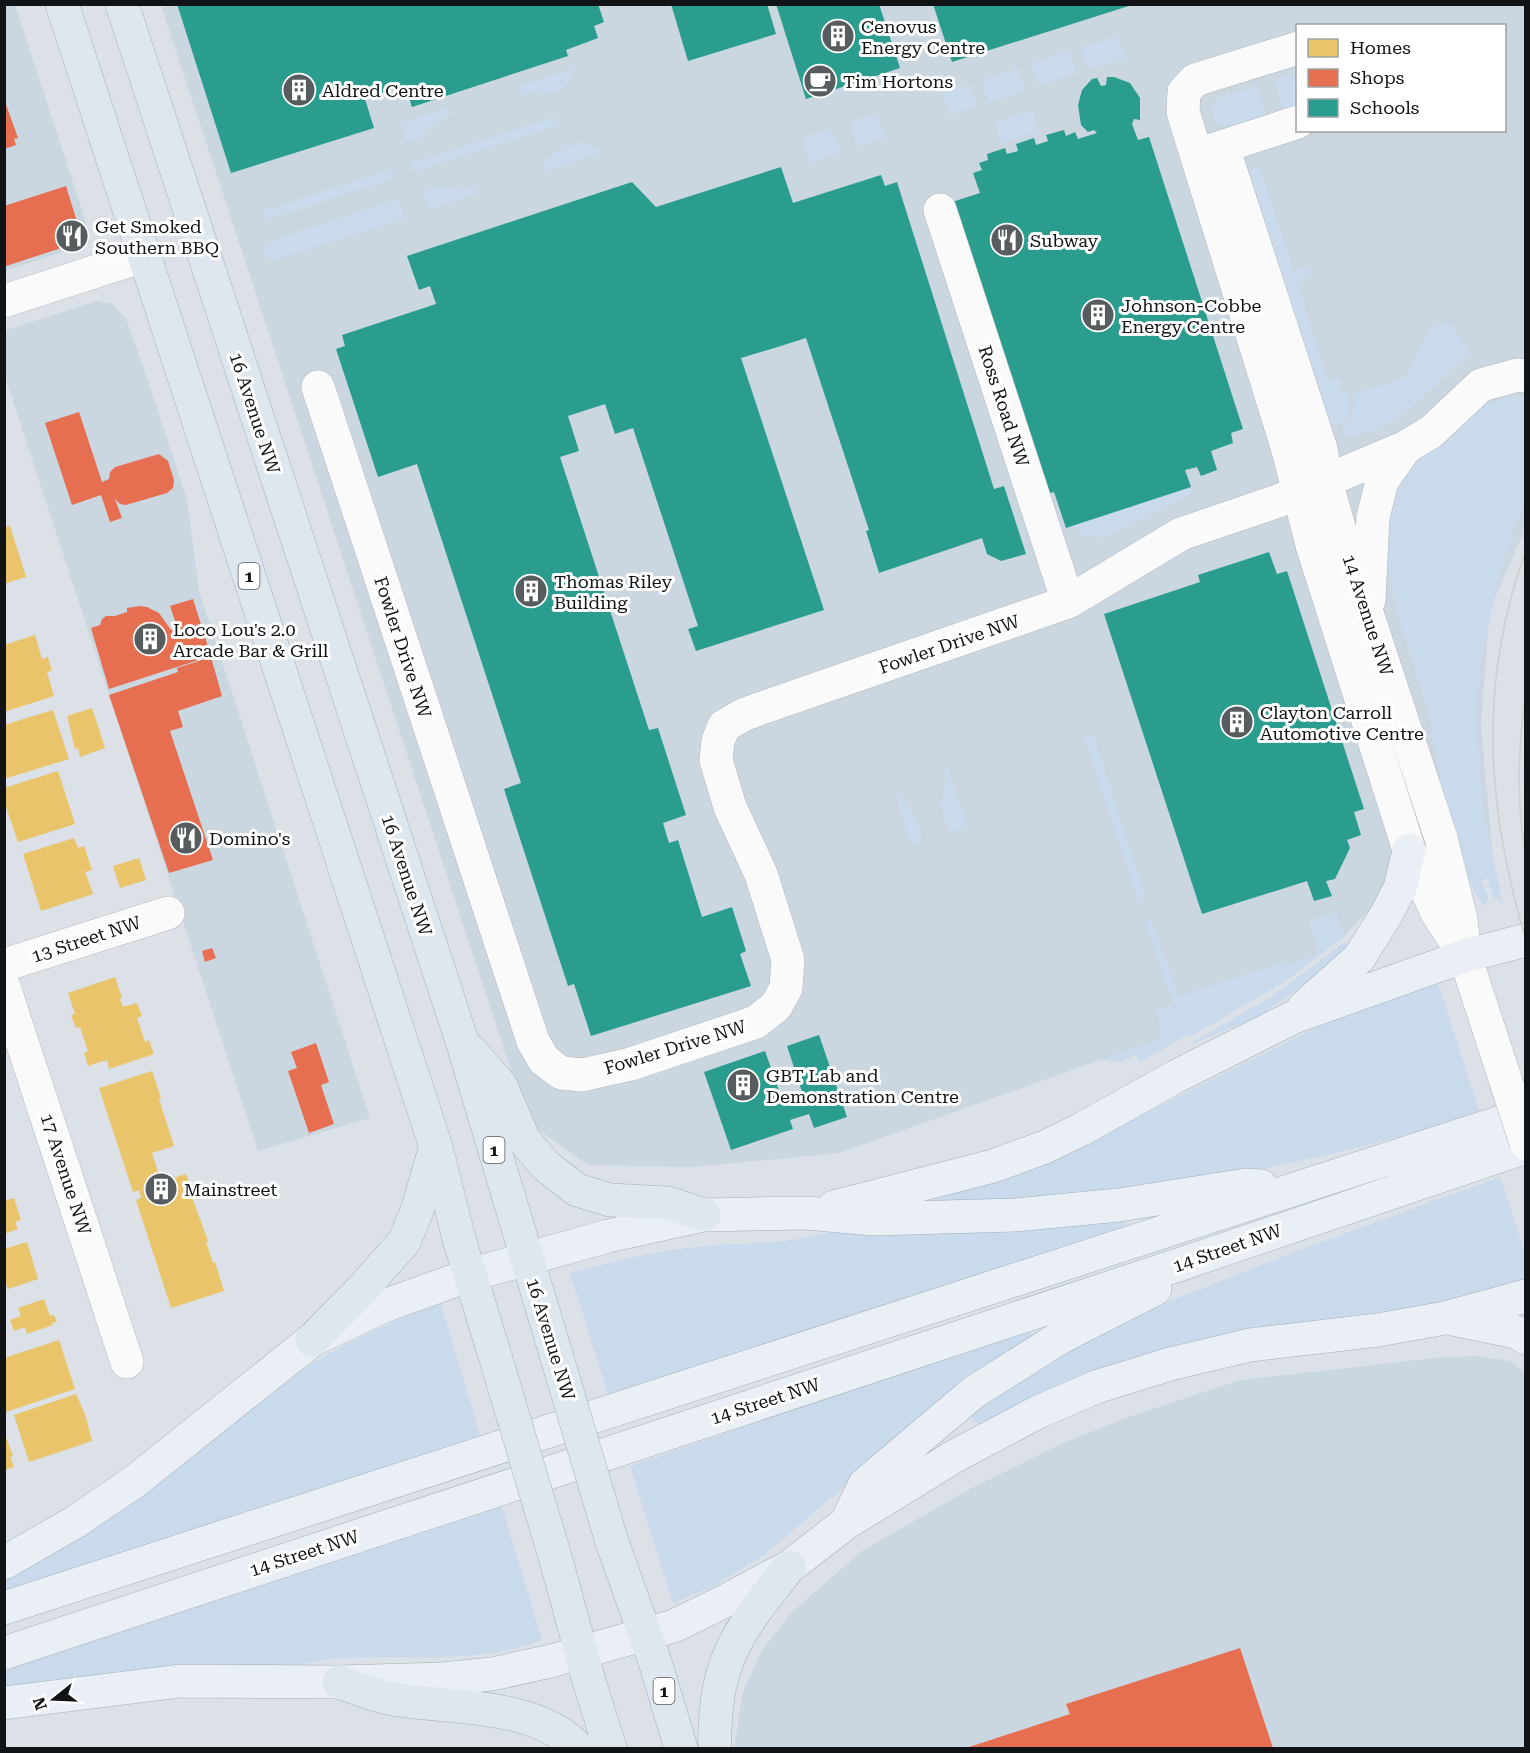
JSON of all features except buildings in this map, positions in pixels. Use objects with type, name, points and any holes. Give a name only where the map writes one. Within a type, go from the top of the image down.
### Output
[{"type":"highway","name":"1","points":[[62,4],[436,1147],[459,1239],[556,1560],[610,1749]]},
{"type":"highway","name":"16 Avenue NW","points":[[122,4],[462,1041],[612,1542],[645,1634],[681,1749]]},
{"type":"highway","points":[[462,1041],[501,1086],[524,1140],[546,1166],[577,1190],[610,1200],[668,1203],[704,1215]]},
{"type":"highway","points":[[312,1340],[404,1242],[417,1211],[436,1147]]},
{"type":"highway","points":[[715,1749],[717,1693],[724,1666],[736,1639],[753,1613],[789,1567]]},
{"type":"highway","points":[[339,1682],[390,1699],[492,1710],[542,1723],[567,1737],[578,1749]]},
{"type":"main road","points":[[1294,1017],[1359,958],[1400,888],[1409,850]]},
{"type":"main road","points":[[806,1213],[993,1166],[1045,1147],[1175,1077],[1294,1017],[1465,956],[1526,940]]},
{"type":"main road","name":"14 Street NW","points":[[4,1608],[1526,1114]]},
{"type":"main road","name":"14 Street NW","points":[[4,1653],[1184,1263],[1526,1145]]},
{"type":"main road","points":[[4,1563],[66,1528],[134,1482],[312,1340],[384,1306],[440,1284],[527,1258],[620,1233],[704,1215],[806,1213],[874,1219],[1015,1215],[1119,1204],[1246,1185],[1298,1188]]},
{"type":"main road","points":[[846,1523],[864,1484],[974,1392],[1061,1337],[1156,1289],[1184,1263]]},
{"type":"main road","points":[[4,1703],[180,1681],[339,1682],[442,1679],[492,1674],[551,1661],[674,1626],[789,1567],[846,1523],[965,1450],[1038,1412],[1107,1383],[1170,1364],[1250,1345],[1378,1330],[1445,1318],[1526,1296]]},
{"type":"main road","points":[[1445,1318],[1516,1332],[1526,1338]]},
{"type":"street","points":[[1296,49],[1195,80],[1184,92],[1183,112],[1210,151],[1321,449],[1312,487]]},
{"type":"street","points":[[1210,151],[1296,123]]},
{"type":"street","name":"Ross Road NW","points":[[940,210],[1068,602]]},
{"type":"street","points":[[4,301],[143,256]]},
{"type":"street","name":"Fowler Drive NW","points":[[318,387],[533,1041],[544,1060],[561,1072],[582,1075],[631,1064],[756,1022],[776,1006],[786,988],[788,960],[782,939],[761,874],[730,807],[716,760],[718,741],[724,726],[759,709],[1068,602],[1181,534],[1312,487],[1406,447],[1431,432],[1481,384],[1518,375],[1526,376]]},
{"type":"street","points":[[1368,617],[1373,517],[1382,481],[1406,447]]},
{"type":"street","name":"14 Avenue NW","points":[[1312,487],[1368,617],[1441,838],[1461,919],[1465,956],[1526,1145]]},
{"type":"street","name":"14 Avenue NW","points":[[1312,487],[1312,544],[1409,850],[1437,913],[1465,956]]},
{"type":"street","name":"13 Street NW","points":[[4,965],[168,913]]},
{"type":"street","name":"17 Avenue NW","points":[[4,987],[127,1362]]},
{"type":"shaded area","points":[[4,5],[15,5],[85,219],[90,243],[5,271]]},
{"type":"shaded area","points":[[161,5],[1525,5],[1526,526],[1489,612],[1481,726],[1494,870],[1367,912],[1344,936],[1316,958],[1162,1038],[839,1153],[694,1167],[588,1165],[532,1125],[525,1113]]},
{"type":"shaded area","points":[[1118,36],[1126,59],[1089,70],[1081,47]]},
{"type":"shaded area","points":[[1069,51],[1076,74],[1039,86],[1032,63]]},
{"type":"shaded area","points":[[576,67],[567,83],[553,93],[520,95],[518,86]]},
{"type":"shaded area","points":[[1018,68],[1026,91],[989,103],[982,80]]},
{"type":"shaded area","points":[[1296,72],[1296,105],[1284,110],[1274,80]]},
{"type":"shaded area","points":[[970,84],[977,107],[949,116],[942,93]]},
{"type":"shaded area","points":[[1257,85],[1267,116],[1228,128],[1216,123],[1212,110],[1218,98]]},
{"type":"shaded area","points":[[449,107],[451,115],[438,121],[417,140],[407,143],[400,123]]},
{"type":"shaded area","points":[[1032,110],[1039,131],[1002,143],[995,122]]},
{"type":"shaded area","points":[[877,114],[885,138],[857,147],[850,122]]},
{"type":"shaded area","points":[[556,116],[559,125],[414,172],[411,163]]},
{"type":"shaded area","points":[[832,129],[840,153],[810,163],[802,138]]},
{"type":"shaded area","points":[[583,142],[604,152],[545,172],[542,163],[566,147]]},
{"type":"shaded area","points":[[1259,166],[1293,271],[1308,267],[1312,276],[1297,283],[1328,380],[1338,377],[1342,392],[1346,391],[1349,402],[1347,420],[1327,429],[1247,171]]},
{"type":"shaded area","points":[[392,169],[395,178],[266,220],[263,211]]},
{"type":"shaded area","points":[[474,186],[477,194],[429,210],[423,191],[439,187],[460,190]]},
{"type":"shaded area","points":[[398,199],[404,219],[272,261],[261,252],[269,244],[285,236]]},
{"type":"shaded area","points":[[96,301],[112,304],[126,319],[144,369],[187,499],[199,591],[370,1118],[258,1151],[5,376],[4,331]]},
{"type":"shaded area","points":[[1447,322],[1471,353],[1398,416],[1382,426],[1345,437],[1342,427],[1347,425],[1352,418],[1353,394],[1405,377],[1424,342],[1427,329]]},
{"type":"shaded area","points":[[1525,397],[1525,505],[1512,535],[1495,592],[1480,670],[1476,711],[1480,777],[1488,836],[1503,903],[1493,897],[1487,878],[1481,881],[1488,896],[1488,902],[1484,905],[1474,892],[1442,790],[1429,713],[1396,610],[1386,558],[1384,514],[1408,467],[1484,405],[1498,399]]},
{"type":"shaded area","points":[[1189,487],[1192,494],[1143,517],[1107,538],[1082,534],[1074,525]]},
{"type":"shaded area","points":[[1093,735],[1146,898],[1138,900],[1084,738]]},
{"type":"shaded area","points":[[948,767],[967,827],[949,833],[941,806],[946,778],[945,768]]},
{"type":"shaded area","points":[[895,792],[913,813],[923,841],[911,845]]},
{"type":"shaded area","points":[[1336,913],[1344,936],[1289,979],[1191,1037],[1189,1035],[1184,1037],[1140,1062],[1135,1055],[1122,1062],[1099,1060],[1162,1038],[1156,1010],[1173,1004],[1145,920],[1151,919],[1178,996],[1286,961],[1287,965],[1318,955],[1309,921]]},
{"type":"shaded area","points":[[1345,942],[1348,952],[1260,1016],[1193,1042],[1271,997]]},
{"type":"shaded area","points":[[1433,980],[1440,989],[1480,1114],[1399,1137],[1231,1174],[1121,1190],[939,1206],[936,1196],[1107,1133],[1327,1022]]},
{"type":"shaded area","points":[[1500,1177],[1525,1253],[1525,1280],[1466,1298],[1031,1397],[977,1424],[969,1412],[1009,1383],[1137,1314],[1297,1251]]},
{"type":"shaded area","points":[[1124,1217],[1127,1229],[608,1394],[570,1273],[672,1250],[784,1241],[830,1231]]},
{"type":"shaded area","points":[[441,1304],[480,1436],[5,1591],[5,1578],[284,1381],[360,1338]]},
{"type":"shaded area","points":[[1029,1329],[1033,1340],[870,1465],[764,1555],[712,1587],[673,1603],[630,1466]]},
{"type":"shaded area","points":[[1478,1356],[1510,1361],[1525,1372],[1525,1748],[734,1748],[743,1692],[761,1652],[790,1614],[862,1551],[970,1489],[1059,1445],[1131,1416],[1241,1380],[1434,1358]]},
{"type":"shaded area","points":[[502,1507],[542,1640],[494,1653],[444,1657],[334,1659],[234,1675],[5,1695],[5,1671],[28,1661]]},
{"type":"tram line","points":[[1526,550],[1511,599],[1500,648],[1494,696],[1493,745],[1502,842],[1526,940]]},
{"type":"tram line","points":[[1526,691],[1519,774],[1526,857]]},
{"type":"place","name":"Cenovus Energy Centre","points":[[838,36]]},
{"type":"place","name":"Tim Hortons","points":[[820,81]]},
{"type":"place","name":"Aldred Centre","points":[[299,90]]},
{"type":"place","name":"Get Smoked Southern BBQ","points":[[72,236]]},
{"type":"place","name":"Subway","points":[[1007,240]]},
{"type":"place","name":"Johnson-Cobbe Energy Centre","points":[[1098,315]]},
{"type":"place","name":"Thomas Riley Building","points":[[531,591]]},
{"type":"place","name":"Loco Lou's 2.0 Arcade Bar & Grill","points":[[150,639]]},
{"type":"place","name":"Clayton Carroll Automotive Centre","points":[[1237,722]]},
{"type":"place","name":"Domino's","points":[[186,838]]},
{"type":"place","name":"GBT Lab and Demonstration Centre","points":[[743,1085]]},
{"type":"place","name":"Mainstreet","points":[[161,1189]]}]
